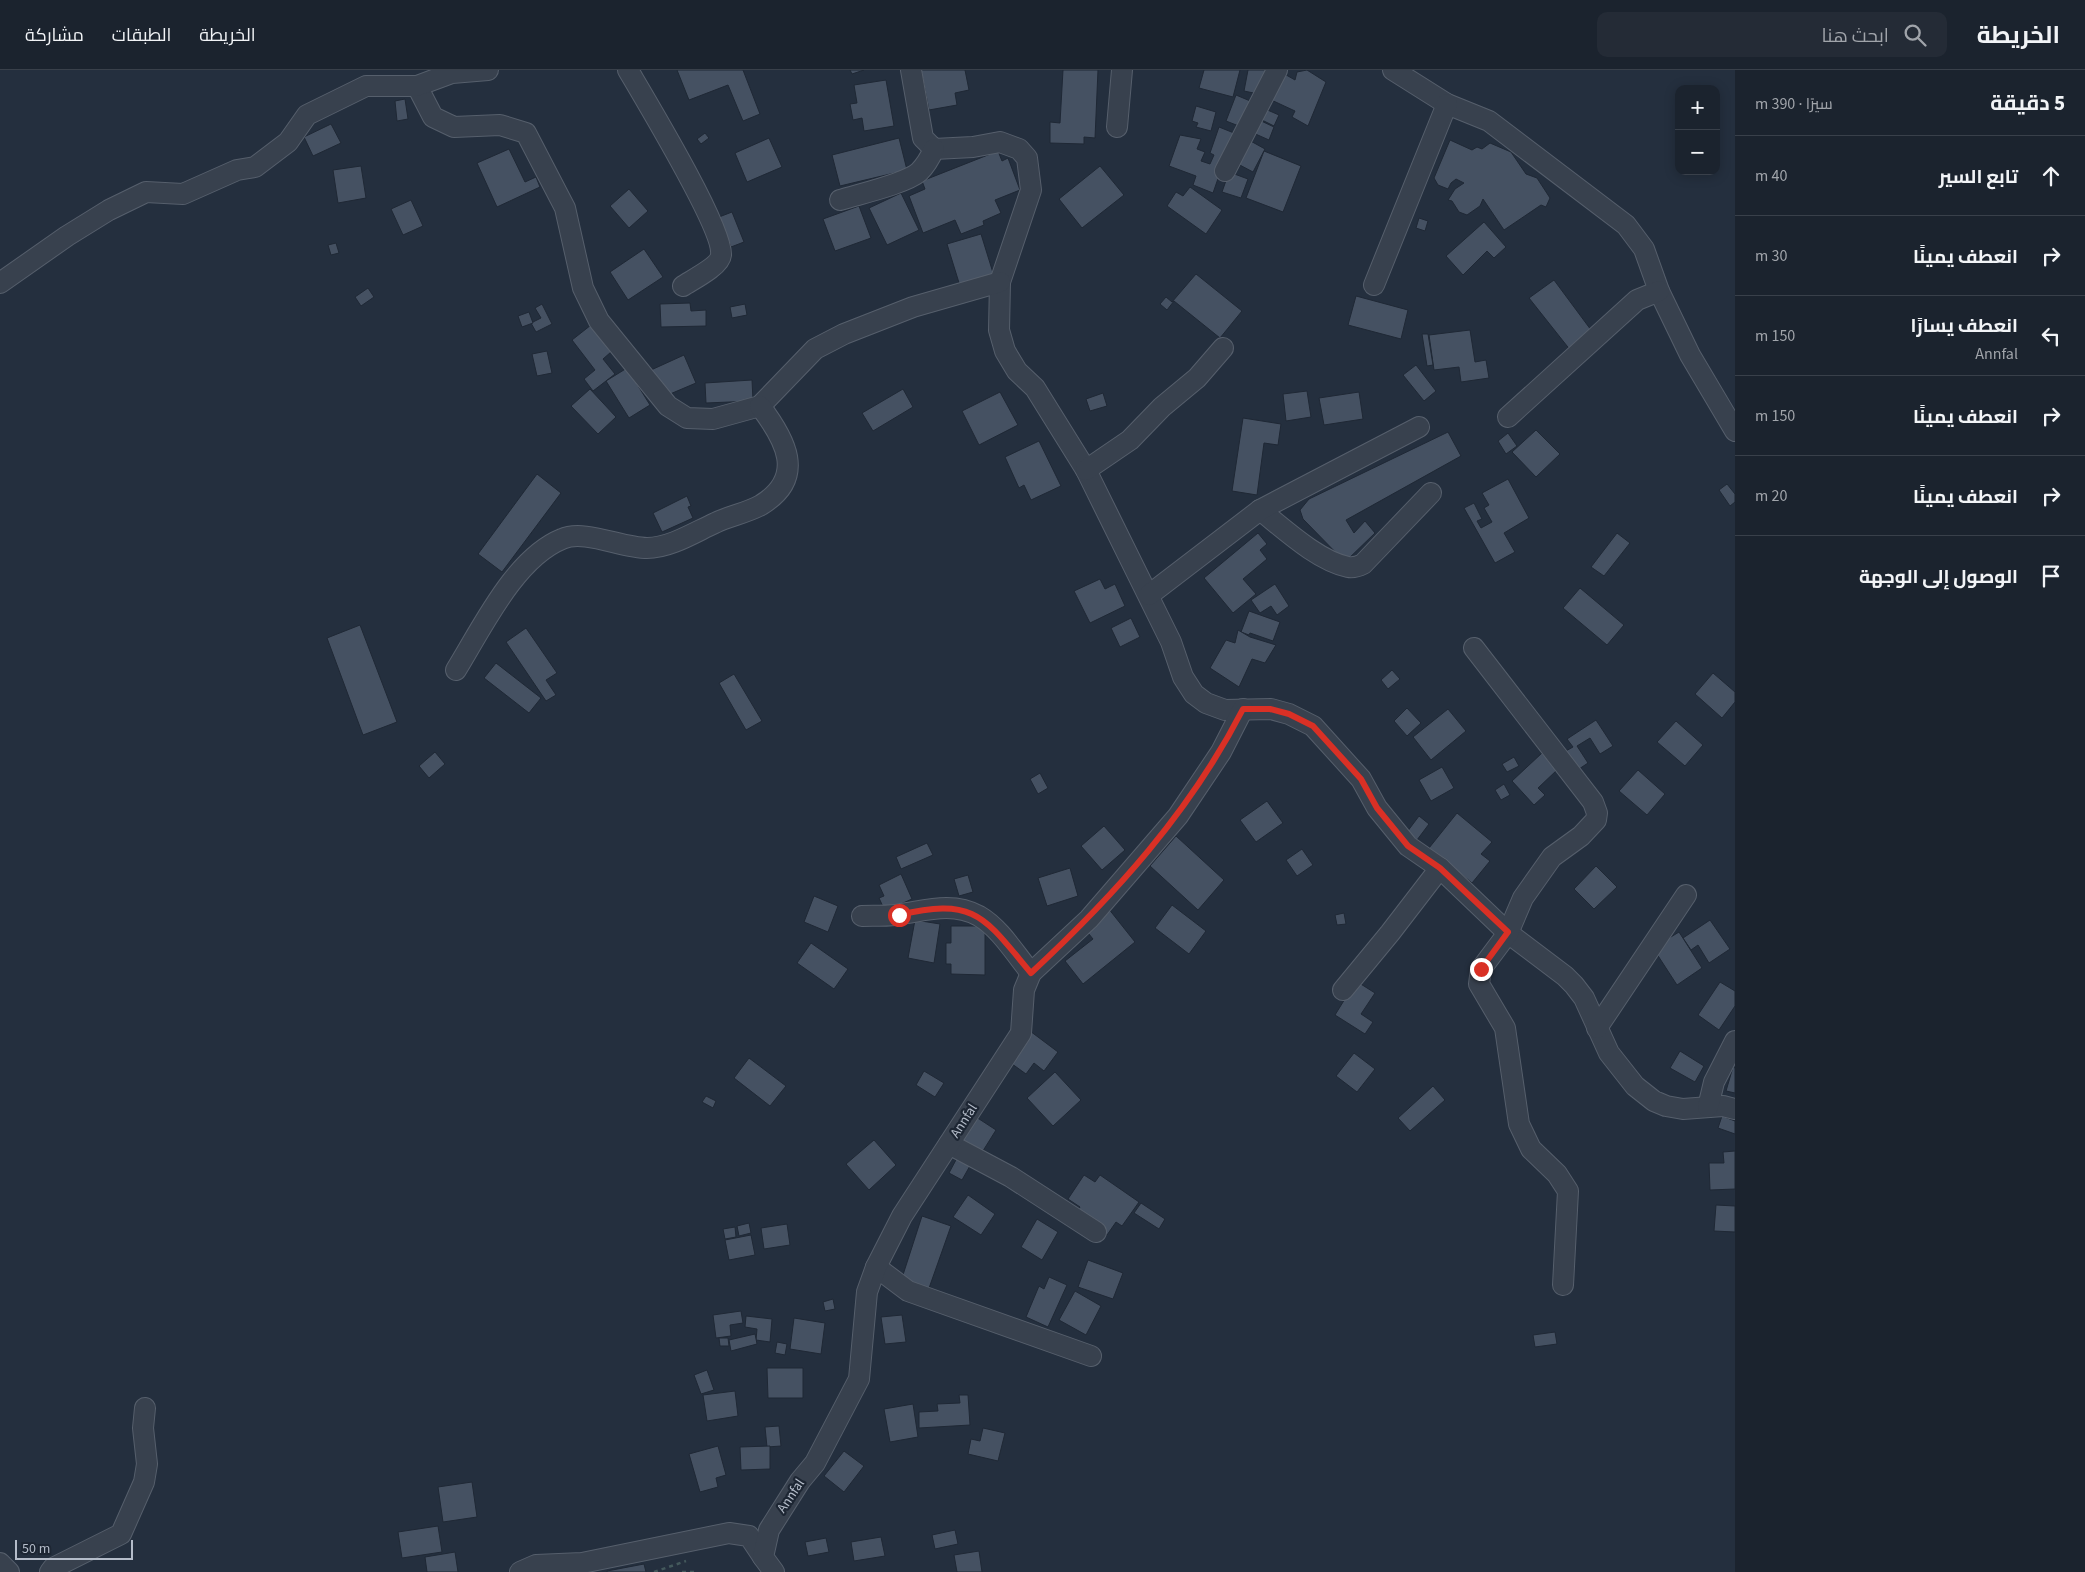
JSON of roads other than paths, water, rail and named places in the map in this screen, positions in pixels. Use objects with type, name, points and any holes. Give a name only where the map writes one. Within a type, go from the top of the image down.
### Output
[{"type":"street","points":[[0,283],[67,236],[109,210],[146,192],[183,194],[237,170],[256,167],[288,142],[307,115],[366,86],[417,86],[441,73],[488,70]]},
{"type":"street","points":[[628,70],[672,146],[705,211],[720,247],[721,256],[717,264],[683,286]]},
{"type":"street","points":[[911,70],[923,138],[934,149],[973,147],[1000,142],[1018,149],[1027,158],[1031,190],[1000,282],[1000,330],[1005,351],[1017,371],[1034,388],[1086,470],[1172,642],[1183,677],[1194,694],[1206,703],[1225,710],[1270,709],[1289,714],[1313,726],[1361,779],[1377,808],[1408,846],[1440,868],[1508,932],[1574,985],[1584,998],[1609,1053],[1635,1086],[1644,1094],[1666,1106],[1683,1109],[1724,1106],[1735,1109]]},
{"type":"street","points":[[1117,127],[1122,70]]},
{"type":"street","points":[[1225,171],[1277,70]]},
{"type":"street","points":[[1394,70],[1447,104],[1489,121],[1626,225],[1644,249],[1659,291],[1690,355],[1735,431]]},
{"type":"street","points":[[417,86],[433,117],[454,127],[500,125],[526,133],[565,208],[583,288],[600,321],[668,406],[687,418],[713,419],[760,406],[798,364],[822,345],[844,334],[913,307],[1000,282]]},
{"type":"street","points":[[1374,285],[1447,104]]},
{"type":"street","points":[[840,200],[881,188],[917,174],[928,162],[934,149]]},
{"type":"street","points":[[1508,418],[1637,300],[1659,291]]},
{"type":"street","points":[[1086,470],[1130,440],[1162,407],[1197,378],[1223,348]]},
{"type":"street","points":[[456,670],[506,591],[530,560],[562,539],[580,536],[626,546],[650,548],[674,541],[760,506],[780,489],[789,467],[786,447],[776,428],[760,406]]},
{"type":"street","points":[[1149,595],[1260,510],[1419,427]]},
{"type":"street","points":[[1260,510],[1301,542],[1330,560],[1350,568],[1363,564],[1431,493]]},
{"type":"street","points":[[1474,648],[1593,802],[1597,813],[1596,820],[1581,836],[1552,857],[1523,898],[1508,932],[1481,969],[1479,984],[1505,1028],[1514,1094],[1523,1132],[1530,1149],[1556,1174],[1568,1191],[1563,1285]]},
{"type":"street","name":"Annfal","points":[[768,1565],[769,1530],[800,1481],[815,1463],[859,1379],[867,1292],[876,1267],[902,1216],[1021,1033],[1024,990],[1031,973],[1089,919],[1178,816],[1221,752],[1243,709]]},
{"type":"street","points":[[1342,990],[1390,933],[1440,868]]},
{"type":"street","points":[[1597,1028],[1686,895]]},
{"type":"street","points":[[862,916],[899,915],[923,909],[954,907],[980,916],[994,928],[1031,973]]},
{"type":"street","points":[[1708,1107],[1714,1082],[1735,1041]]},
{"type":"street","points":[[949,1144],[1011,1177],[1096,1232]]},
{"type":"street","points":[[876,1267],[908,1291],[1091,1356]]},
{"type":"street","points":[[50,1572],[53,1568],[121,1534],[144,1482],[147,1464],[143,1428],[145,1408]]},
{"type":"street","points":[[520,1572],[536,1565],[582,1562],[729,1532],[749,1536],[768,1565]]},
{"type":"street","points":[[0,1563],[9,1572]]}]
